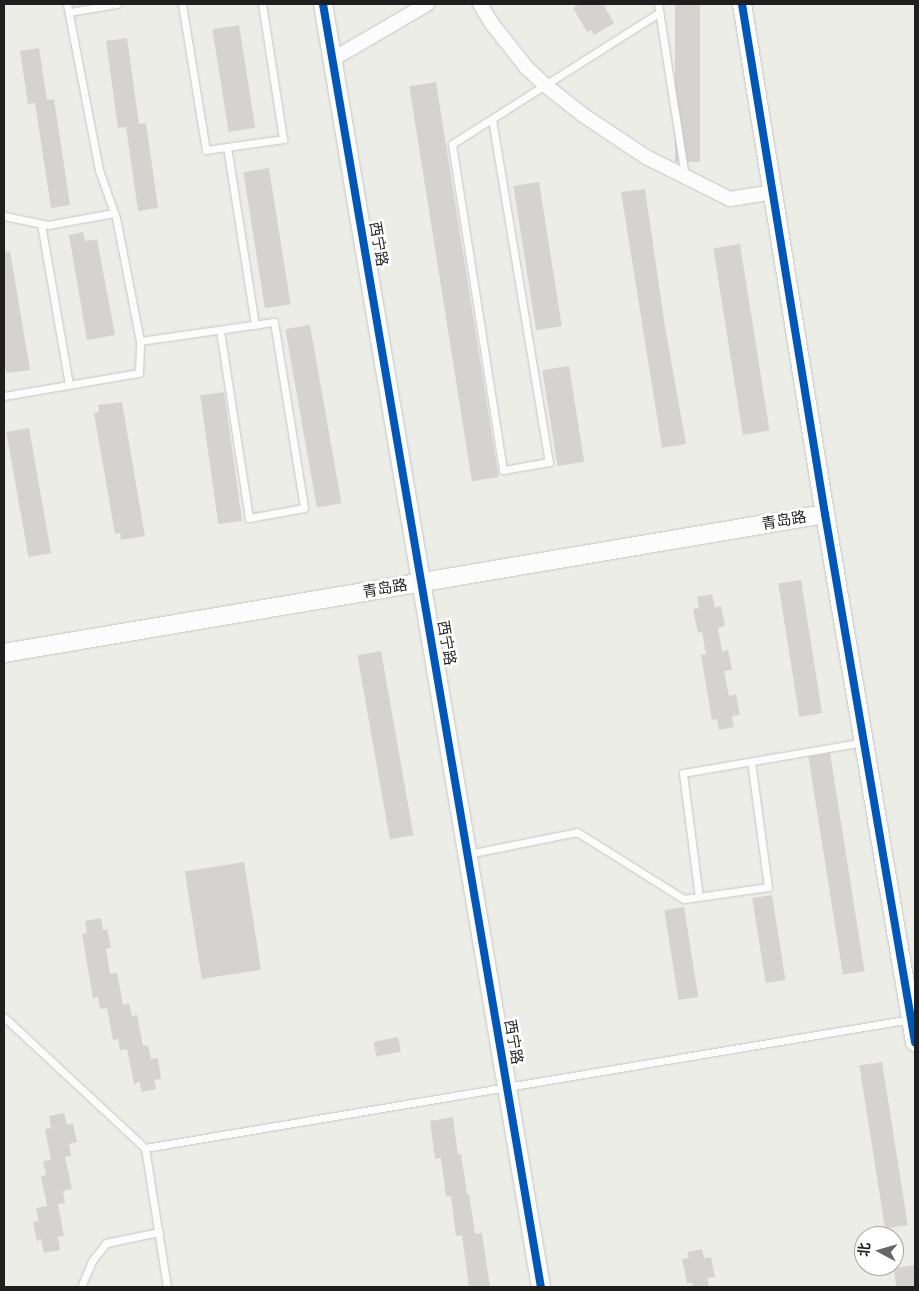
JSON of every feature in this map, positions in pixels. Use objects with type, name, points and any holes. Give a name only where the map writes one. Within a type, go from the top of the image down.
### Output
[{"type":"street","name":"西宁路","points":[[323,4],[541,1287]]},
{"type":"street","points":[[333,60],[427,4]]},
{"type":"street","points":[[480,4],[492,24],[544,85],[583,115],[638,151],[730,199],[772,192]]},
{"type":"street","points":[[742,4],[825,514],[915,1042]]},
{"type":"street","name":"青岛路","points":[[4,654],[825,514]]},
{"type":"lane","points":[[4,396],[139,372],[140,341],[114,213],[99,170],[67,4]]},
{"type":"lane","points":[[69,12],[117,4]]},
{"type":"lane","points":[[182,4],[206,150],[283,139],[262,4]]},
{"type":"lane","points":[[492,119],[549,462],[503,470],[452,144],[659,8],[685,176]]},
{"type":"lane","points":[[227,147],[255,325]]},
{"type":"lane","points":[[4,216],[48,225],[114,213]]},
{"type":"lane","points":[[41,224],[69,384]]},
{"type":"lane","points":[[140,341],[274,322],[304,508],[249,518],[220,330]]},
{"type":"lane","points":[[699,897],[683,773],[864,742]]},
{"type":"lane","points":[[468,854],[577,832],[684,899],[768,888],[750,762]]},
{"type":"lane","points":[[4,1017],[145,1148],[168,1287]]},
{"type":"lane","points":[[145,1148],[911,1019]]},
{"type":"lane","points":[[81,1287],[92,1261],[106,1244],[159,1232]]},
{"type":"building","points":[[579,4],[603,4],[614,23],[594,35],[591,30],[587,32],[573,8]]},
{"type":"building","points":[[675,4],[700,4],[700,162],[675,162]]},
{"type":"building","points":[[239,25],[255,128],[229,132],[212,29]]},
{"type":"building","points":[[127,38],[139,124],[146,123],[158,208],[138,211],[126,127],[118,128],[106,41]]},
{"type":"building","points":[[39,48],[47,100],[54,99],[70,205],[51,208],[35,103],[28,104],[20,51]]},
{"type":"building","points":[[436,82],[499,477],[472,481],[409,86]]},
{"type":"building","points":[[269,168],[291,304],[265,308],[243,172]]},
{"type":"building","points":[[539,182],[562,326],[536,330],[513,186]]},
{"type":"building","points":[[645,189],[665,327],[686,444],[662,448],[621,192]]},
{"type":"building","points":[[83,232],[85,241],[97,239],[115,335],[87,340],[69,235]]},
{"type":"building","points":[[740,244],[770,431],[743,435],[713,248]]},
{"type":"building","points":[[10,251],[30,370],[7,373],[4,366],[4,252]]},
{"type":"building","points":[[310,325],[341,503],[317,508],[285,329]]},
{"type":"building","points":[[569,366],[584,462],[558,466],[542,370]]},
{"type":"building","points":[[224,392],[242,521],[218,524],[200,395]]},
{"type":"building","points":[[122,402],[145,536],[121,540],[120,533],[115,534],[94,413],[99,412],[98,405]]},
{"type":"building","points":[[29,428],[51,553],[28,557],[6,432]]},
{"type":"building","points":[[801,580],[822,713],[799,717],[778,584]]},
{"type":"building","points":[[712,594],[715,608],[721,606],[725,626],[718,628],[722,652],[728,650],[732,670],[724,671],[729,696],[736,694],[740,715],[732,716],[734,727],[719,730],[717,719],[712,720],[701,655],[706,654],[702,632],[698,633],[693,609],[699,608],[697,597]]},
{"type":"building","points":[[381,651],[413,835],[390,839],[357,655]]},
{"type":"building","points":[[830,753],[865,971],[843,975],[808,756]]},
{"type":"building","points":[[244,862],[261,970],[202,979],[185,871]]},
{"type":"building","points":[[772,895],[785,980],[766,983],[752,898]]},
{"type":"building","points":[[684,907],[698,997],[678,1000],[664,910]]},
{"type":"building","points":[[101,918],[103,930],[107,929],[111,948],[106,949],[110,974],[117,973],[123,1005],[129,1003],[132,1016],[137,1015],[143,1046],[148,1045],[151,1059],[158,1058],[161,1079],[154,1080],[156,1089],[141,1092],[140,1082],[134,1084],[127,1049],[120,1050],[118,1039],[113,1040],[107,1008],[100,1009],[98,997],[93,998],[82,934],[87,933],[85,921]]},
{"type":"building","points":[[398,1037],[401,1052],[376,1056],[373,1042]]},
{"type":"building","points":[[882,1062],[908,1225],[885,1226],[859,1066]]},
{"type":"building","points":[[64,1113],[67,1125],[73,1124],[77,1142],[69,1144],[71,1156],[65,1157],[72,1189],[63,1191],[65,1203],[58,1204],[64,1236],[58,1237],[60,1250],[44,1253],[41,1239],[37,1241],[33,1222],[39,1221],[36,1208],[47,1206],[41,1176],[46,1175],[43,1161],[51,1160],[45,1129],[51,1128],[49,1116]]},
{"type":"building","points":[[453,1117],[458,1155],[461,1154],[475,1234],[482,1233],[490,1287],[469,1287],[462,1235],[456,1236],[451,1196],[446,1197],[441,1158],[435,1159],[430,1121]]},
{"type":"building","points":[[702,1249],[704,1258],[711,1257],[715,1277],[707,1278],[709,1287],[693,1287],[692,1283],[687,1283],[682,1259],[689,1258],[687,1252]]},
{"type":"building","points":[[915,1265],[915,1287],[896,1287],[895,1276],[904,1276],[904,1267]]},
{"type":"cycle path","points":[[323,4],[541,1287]]},
{"type":"cycle path","points":[[742,4],[825,514],[915,1042]]}]
